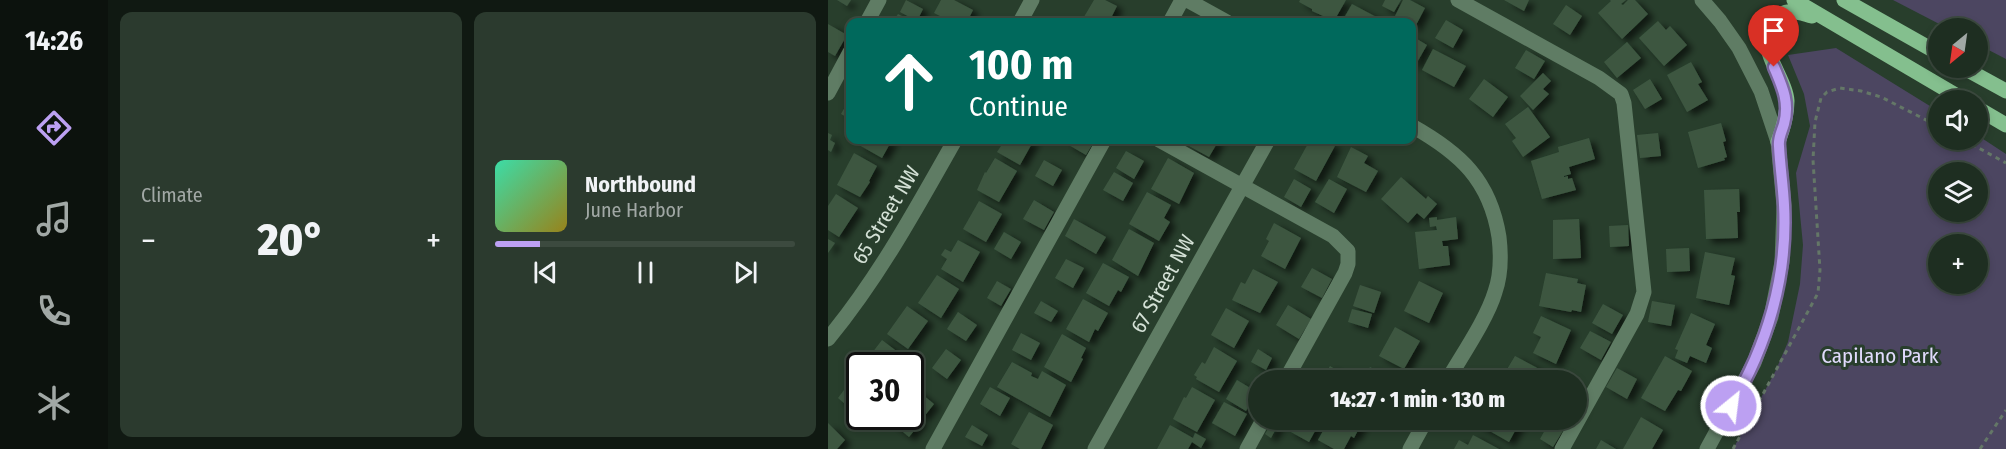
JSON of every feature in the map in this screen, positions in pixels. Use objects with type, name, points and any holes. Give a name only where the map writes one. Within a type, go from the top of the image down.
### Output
[{"type":"main road","points":[[1794,0],[1947,90]]},
{"type":"main road","points":[[1844,0],[1928,47]]},
{"type":"main road","points":[[1778,142],[1785,122],[1787,99],[1768,50],[1767,36],[1771,23],[1788,10],[1828,20]]},
{"type":"main road","points":[[1982,78],[2006,91]]},
{"type":"main road","points":[[1988,114],[2006,125]]},
{"type":"street","points":[[869,18],[879,0]]},
{"type":"street","points":[[1022,18],[1032,0]]},
{"type":"street","points":[[1172,18],[1182,0]]},
{"type":"street","points":[[1187,0],[1220,18]]},
{"type":"street","points":[[1458,0],[1599,78],[1622,94],[1644,292],[1637,314],[1562,449]]},
{"type":"street","points":[[1702,0],[1739,48],[1761,91],[1778,142],[1784,206],[1782,262],[1775,299],[1763,340],[1754,363],[1707,449]]},
{"type":"street","points":[[828,93],[846,59]]},
{"type":"street","points":[[1416,129],[1454,153],[1470,168],[1482,186],[1496,218],[1500,257],[1496,291],[1454,370]]},
{"type":"street","name":"65 Street NW","points":[[828,339],[867,289],[897,243],[953,144]]},
{"type":"street","points":[[933,449],[1102,144]]},
{"type":"street","points":[[1166,144],[1334,236],[1348,251],[1345,273],[1291,370]]},
{"type":"street","name":"67 Street NW","points":[[1095,449],[1266,144]]},
{"type":"street","points":[[1247,449],[1257,430]]},
{"type":"street","points":[[1410,449],[1420,430]]},
{"type":"path","points":[[1733,449],[1818,293],[1820,270],[1813,160],[1815,122],[1821,98],[1834,89],[1854,89],[1881,98],[1928,121]]},
{"type":"path","points":[[1982,150],[2006,163]]},
{"type":"path","points":[[1980,449],[2006,411]]},
{"type":"green space","points":[[1893,0],[2006,0],[2006,59],[1988,50],[1988,18],[1928,18]]},
{"type":"green space","name":"Capilano Park","points":[[1836,48],[1928,105],[1928,150],[1988,150],[1988,142],[2006,154],[2006,449],[1733,449],[1775,372],[1788,342],[1800,284],[1803,245],[1796,173],[1810,126],[1804,94],[1788,55]]},
{"type":"building","points":[[837,0],[851,0],[847,6]]},
{"type":"building","points":[[906,0],[923,9],[918,18],[911,18],[900,12]]},
{"type":"building","points":[[941,0],[954,0],[973,10],[969,18],[939,18],[940,16],[934,13]]},
{"type":"building","points":[[1094,0],[1105,0],[1117,6],[1111,18],[1083,18]]},
{"type":"building","points":[[1300,0],[1346,0],[1336,18],[1327,18],[1299,2]]},
{"type":"building","points":[[1385,0],[1401,0],[1394,12],[1382,6]]},
{"type":"building","points":[[1403,0],[1410,0],[1425,8],[1416,25],[1416,18],[1394,18]]},
{"type":"building","points":[[1504,0],[1529,0],[1524,11]]},
{"type":"building","points":[[1610,0],[1626,0],[1621,4],[1623,5],[1628,0],[1635,0],[1648,14],[1622,39],[1598,13]]},
{"type":"building","points":[[1352,4],[1378,18],[1344,18]]},
{"type":"building","points":[[1566,5],[1582,16],[1570,35],[1553,24]]},
{"type":"building","points":[[1446,20],[1463,30],[1453,48],[1435,38]]},
{"type":"building","points":[[1658,21],[1666,30],[1670,26],[1687,45],[1664,66],[1639,38]]},
{"type":"building","points":[[828,24],[846,34],[846,37],[835,56],[828,52]]},
{"type":"building","points":[[1416,38],[1427,45],[1416,64]]},
{"type":"building","points":[[1627,42],[1641,58],[1617,78],[1604,62]]},
{"type":"building","points":[[1433,49],[1466,66],[1454,87],[1422,70]]},
{"type":"building","points":[[1526,50],[1545,61],[1534,79],[1515,68]]},
{"type":"building","points":[[1691,62],[1702,82],[1698,84],[1708,100],[1687,112],[1667,75]]},
{"type":"building","points":[[1543,73],[1551,81],[1543,89],[1549,94],[1533,110],[1520,96]]},
{"type":"building","points":[[1484,79],[1508,97],[1493,117],[1469,99]]},
{"type":"building","points":[[1650,79],[1662,99],[1645,109],[1633,90]]},
{"type":"building","points":[[846,105],[846,117],[841,114]]},
{"type":"building","points":[[1528,107],[1550,137],[1523,157],[1512,141],[1516,138],[1505,124]]},
{"type":"building","points":[[1721,123],[1727,157],[1724,158],[1725,160],[1698,168],[1688,132]]},
{"type":"building","points":[[828,133],[832,135],[830,140],[835,143],[831,152],[828,150]]},
{"type":"building","points":[[1658,133],[1661,156],[1640,158],[1637,135]]},
{"type":"building","points":[[1589,138],[1595,159],[1569,167],[1571,174],[1564,176],[1568,176],[1568,179],[1572,178],[1576,190],[1542,199],[1531,161],[1559,152],[1558,147]]},
{"type":"building","points":[[860,144],[890,144],[882,158]]},
{"type":"building","points":[[1002,144],[1032,144],[1020,165],[997,152]]},
{"type":"building","points":[[1067,144],[1093,144],[1086,155]]},
{"type":"building","points":[[1190,144],[1217,144],[1209,157],[1189,146]]},
{"type":"building","points":[[1308,144],[1335,146],[1316,181],[1294,169]]},
{"type":"building","points":[[1351,147],[1368,156],[1364,163],[1378,171],[1366,192],[1337,177]]},
{"type":"building","points":[[1126,151],[1144,161],[1134,179],[1116,168]]},
{"type":"building","points":[[854,153],[877,166],[860,197],[837,185]]},
{"type":"building","points":[[995,158],[1017,171],[999,202],[977,190],[985,172]]},
{"type":"building","points":[[1168,158],[1194,173],[1179,204],[1151,189]]},
{"type":"building","points":[[1044,160],[1062,170],[1053,186],[1035,176]]},
{"type":"building","points":[[1114,172],[1133,183],[1123,201],[1103,190]]},
{"type":"building","points":[[1401,177],[1426,199],[1428,196],[1437,204],[1424,219],[1417,213],[1408,223],[1381,199]]},
{"type":"building","points":[[1294,179],[1311,189],[1301,207],[1284,197]]},
{"type":"building","points":[[1329,179],[1347,189],[1334,213],[1315,202]]},
{"type":"building","points":[[1739,189],[1738,238],[1706,239],[1704,190]]},
{"type":"building","points":[[1147,192],[1171,205],[1164,218],[1170,222],[1159,241],[1129,224]]},
{"type":"building","points":[[836,194],[858,208],[839,237],[828,230],[828,206]]},
{"type":"building","points":[[1034,200],[1054,212],[1044,230],[1023,219]]},
{"type":"building","points":[[979,201],[1002,214],[986,242],[963,229]]},
{"type":"building","points":[[1437,217],[1437,220],[1456,217],[1458,239],[1442,241],[1443,246],[1448,246],[1450,265],[1419,269],[1415,232],[1437,230],[1436,226],[1430,227],[1429,218]]},
{"type":"building","points":[[1074,219],[1106,237],[1096,254],[1065,236]]},
{"type":"building","points":[[1579,219],[1581,258],[1553,259],[1553,220]]},
{"type":"building","points":[[1274,223],[1301,238],[1285,269],[1261,256],[1269,241],[1266,239]]},
{"type":"building","points":[[1628,225],[1629,246],[1610,247],[1609,226]]},
{"type":"building","points":[[1129,229],[1154,243],[1138,276],[1112,260]]},
{"type":"building","points":[[1004,232],[1021,242],[1011,259],[994,249]]},
{"type":"building","points":[[828,239],[835,243],[828,253]]},
{"type":"building","points":[[958,240],[980,252],[963,282],[941,269],[947,259],[941,255],[945,249],[951,252]]},
{"type":"building","points":[[1689,248],[1690,271],[1667,272],[1666,249]]},
{"type":"building","points":[[1705,252],[1735,258],[1731,275],[1735,276],[1729,305],[1696,298]]},
{"type":"building","points":[[1066,259],[1084,268],[1073,288],[1055,278]]},
{"type":"building","points":[[1103,263],[1129,277],[1121,292],[1118,290],[1109,306],[1086,293]]},
{"type":"building","points":[[1312,268],[1332,279],[1322,298],[1301,287]]},
{"type":"building","points":[[1253,269],[1278,282],[1260,313],[1232,300],[1241,282],[1245,284]]},
{"type":"building","points":[[1546,273],[1578,279],[1577,283],[1586,285],[1581,312],[1539,306]]},
{"type":"building","points":[[937,275],[959,289],[941,318],[918,303]]},
{"type":"building","points":[[997,281],[1011,289],[1001,306],[987,298]]},
{"type":"building","points":[[1419,281],[1443,293],[1429,323],[1404,311]]},
{"type":"building","points":[[1360,285],[1381,292],[1374,313],[1353,306]]},
{"type":"building","points":[[1083,299],[1108,313],[1098,331],[1095,329],[1089,342],[1066,329]]},
{"type":"building","points":[[1041,301],[1058,311],[1051,322],[1034,313]]},
{"type":"building","points":[[1652,301],[1675,305],[1671,326],[1648,322]]},
{"type":"building","points":[[1603,304],[1623,315],[1612,334],[1592,323]]},
{"type":"building","points":[[1288,305],[1311,319],[1299,339],[1276,325]]},
{"type":"building","points":[[907,306],[928,321],[908,349],[887,334]]},
{"type":"building","points":[[1226,308],[1249,321],[1234,348],[1211,335]]},
{"type":"building","points":[[1352,309],[1372,314],[1368,328],[1348,322]]},
{"type":"building","points":[[958,312],[977,325],[966,341],[947,329]]},
{"type":"building","points":[[1691,313],[1715,324],[1706,345],[1712,348],[1706,363],[1690,356],[1687,363],[1675,358],[1678,350],[1675,349]]},
{"type":"building","points":[[1541,316],[1571,330],[1556,364],[1533,353],[1541,337],[1533,333]]},
{"type":"building","points":[[1395,327],[1420,341],[1404,369],[1379,356]]},
{"type":"building","points":[[1590,331],[1611,342],[1601,360],[1580,348]]},
{"type":"building","points":[[1021,333],[1040,343],[1031,360],[1012,350]]},
{"type":"building","points":[[1062,334],[1086,348],[1071,382],[1044,367]]},
{"type":"building","points":[[882,340],[898,352],[873,352]]},
{"type":"building","points":[[1214,347],[1237,361],[1219,392],[1196,379],[1194,375],[1202,362],[1205,364]]},
{"type":"building","points":[[946,349],[961,360],[947,379],[932,368]]},
{"type":"building","points":[[1258,349],[1272,358],[1266,370],[1251,362]]},
{"type":"building","points":[[1515,356],[1541,370],[1507,370]]},
{"type":"building","points":[[1665,356],[1692,371],[1681,391],[1678,390],[1665,411],[1641,398]]},
{"type":"building","points":[[1012,362],[1038,379],[1042,371],[1066,385],[1050,417],[997,387]]},
{"type":"building","points":[[1617,368],[1637,379],[1627,399],[1606,387]]},
{"type":"building","points":[[1237,380],[1248,387],[1246,411],[1226,399]]},
{"type":"building","points":[[846,387],[846,405],[838,398]]},
{"type":"building","points":[[990,387],[1010,398],[1000,416],[980,404]]},
{"type":"building","points":[[1192,387],[1215,400],[1197,432],[1173,419]]},
{"type":"building","points":[[924,396],[934,404],[924,417]]},
{"type":"building","points":[[1224,402],[1247,414],[1235,436],[1212,423]]},
{"type":"building","points":[[1029,412],[1053,425],[1041,449],[1020,449],[1011,444]]},
{"type":"building","points":[[1641,417],[1663,430],[1652,449],[1623,449]]},
{"type":"building","points":[[828,423],[845,440],[837,449],[828,449]]},
{"type":"building","points":[[972,425],[988,435],[982,446],[965,437]]},
{"type":"building","points":[[1170,425],[1193,438],[1195,433],[1206,439],[1201,448],[1192,442],[1188,449],[1157,449]]},
{"type":"building","points":[[900,430],[915,430],[909,437]]},
{"type":"building","points":[[1267,430],[1275,430],[1271,438],[1265,434]]},
{"type":"building","points":[[1290,430],[1316,430],[1309,442]]},
{"type":"building","points":[[1324,430],[1358,430],[1354,438],[1351,436],[1344,449],[1334,449],[1318,440]]},
{"type":"building","points":[[1488,430],[1516,430],[1509,442]]},
{"type":"building","points":[[1545,430],[1563,430],[1553,447],[1540,439]]},
{"type":"building","points":[[1473,435],[1499,449],[1454,449],[1459,440],[1468,445]]},
{"type":"building","points":[[1601,440],[1616,449],[1596,449]]},
{"type":"route","points":[[1731,406],[1744,385],[1763,340],[1771,317],[1782,262],[1784,206],[1778,142],[1785,122],[1787,99],[1774,67]]}]
